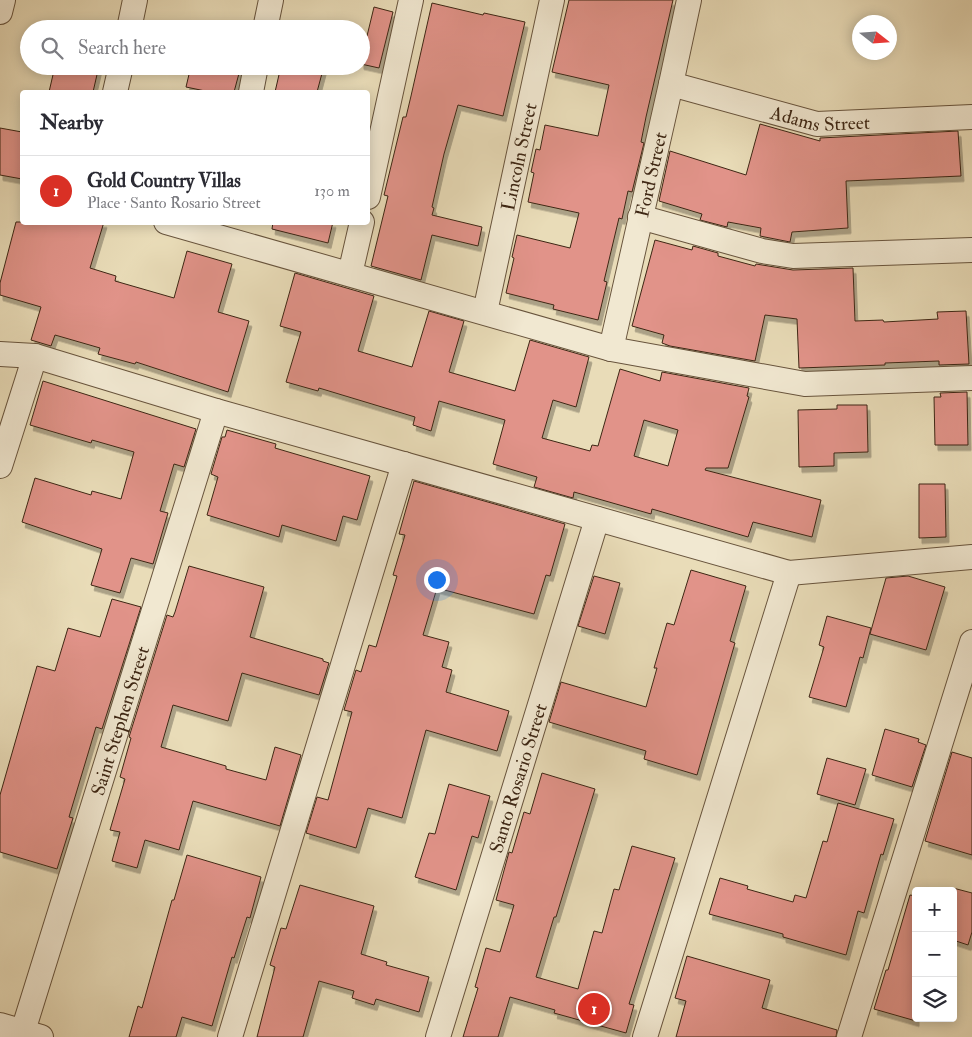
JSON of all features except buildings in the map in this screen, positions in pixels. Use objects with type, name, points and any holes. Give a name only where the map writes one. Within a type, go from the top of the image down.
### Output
[{"type":"street","points":[[0,12],[3,0]]},
{"type":"street","points":[[131,20],[135,0]]},
{"type":"street","points":[[267,20],[271,0]]},
{"type":"street","points":[[370,187],[411,0]]},
{"type":"street","name":"Lincoln Street","points":[[485,312],[552,0]]},
{"type":"street","name":"Ford Street","points":[[611,349],[688,0]]},
{"type":"street","points":[[115,90],[119,75]]},
{"type":"street","points":[[251,90],[254,75]]},
{"type":"street","name":"Adams Street","points":[[671,84],[817,124],[972,117]]},
{"type":"street","points":[[640,217],[762,251],[794,256],[972,250]]},
{"type":"street","points":[[186,225],[220,230],[350,274],[611,349],[805,384],[972,378]]},
{"type":"street","points":[[350,274],[361,225]]},
{"type":"street","points":[[0,354],[34,356],[216,411],[789,574],[972,557]]},
{"type":"street","points":[[0,466],[34,356]]},
{"type":"street","name":"Saint Stephen Street","points":[[32,1034],[216,411]]},
{"type":"street","points":[[230,1037],[404,464]]},
{"type":"street","name":"Santo Rosario Street","points":[[438,1037],[598,519]]},
{"type":"street","points":[[645,1037],[789,574]]},
{"type":"street","points":[[849,1037],[972,642]]},
{"type":"street","points":[[0,1025],[32,1034]]},
{"type":"place","name":"Gold Country Villas","points":[[594,1009]]}]
